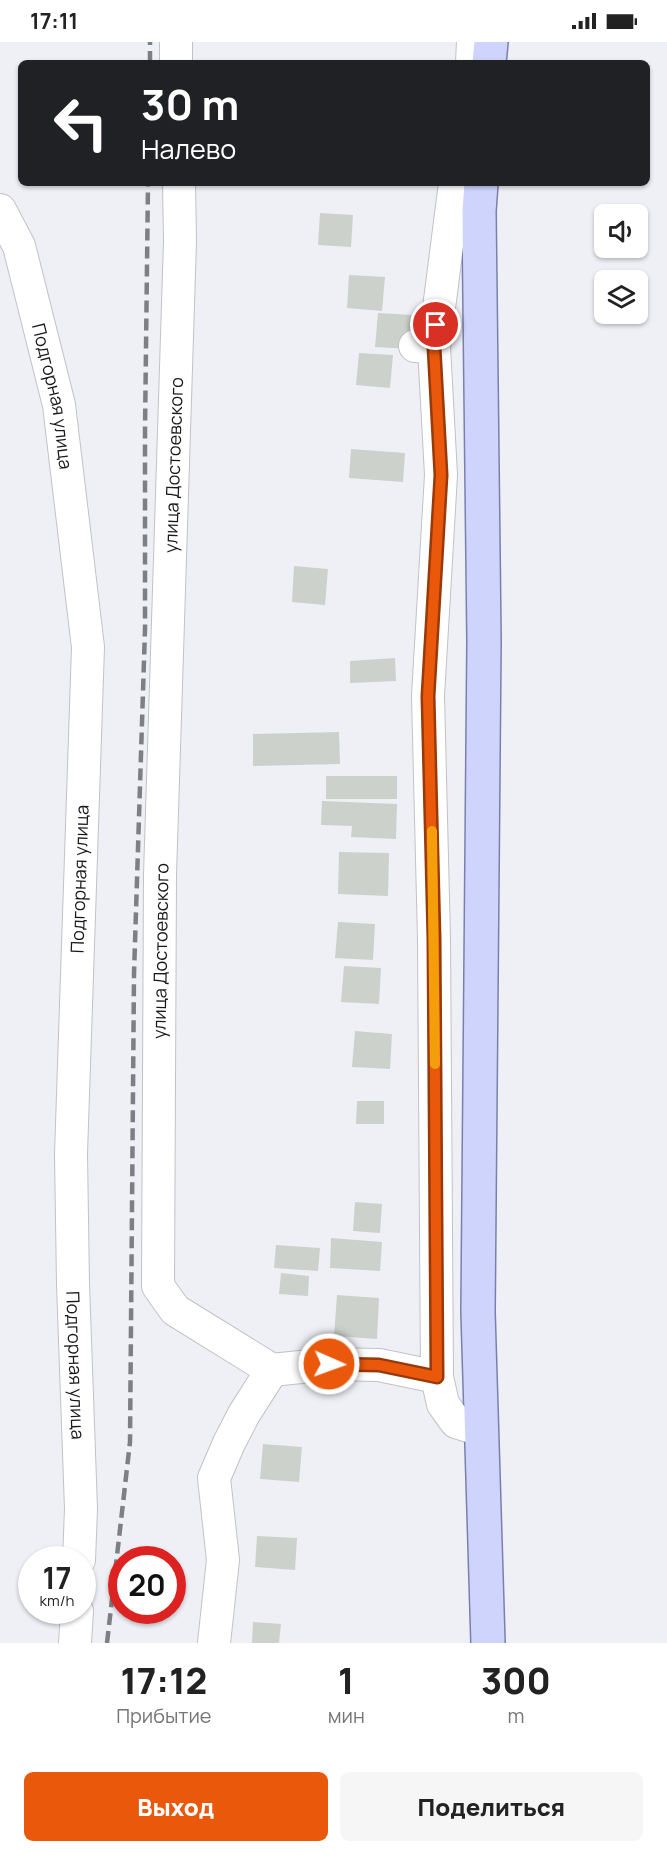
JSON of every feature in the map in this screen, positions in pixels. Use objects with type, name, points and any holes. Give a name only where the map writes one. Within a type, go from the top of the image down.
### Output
[{"type":"main road","points":[[489,60],[490,42]]},
{"type":"main road","points":[[481,186],[479,211],[484,641],[478,1312],[488,1643]]},
{"type":"street","points":[[176,42],[176,60]]},
{"type":"street","points":[[472,60],[473,42]]},
{"type":"street","name":"улица Достоевского","points":[[179,186],[179,264],[160,875],[158,1286],[175,1310],[272,1370]]},
{"type":"street","points":[[454,186],[423,346],[441,475],[428,696],[434,939],[437,1377],[443,1404],[456,1422],[481,1430]]},
{"type":"street","name":"Подгорная улица","points":[[0,210],[20,246],[59,405],[88,647],[71,1154],[81,1509],[80,1546]]},
{"type":"street","points":[[214,1643],[223,1560],[214,1478],[244,1414],[272,1370],[329,1364],[369,1365],[437,1377]]},
{"type":"street","points":[[75,1643],[76,1624]]},
{"type":"building","points":[[320,213],[353,215],[351,247],[318,245]]},
{"type":"building","points":[[349,275],[385,277],[382,311],[347,308]]},
{"type":"building","points":[[378,313],[413,315],[411,349],[375,347]]},
{"type":"building","points":[[359,353],[393,355],[390,388],[356,385]]},
{"type":"building","points":[[351,449],[405,453],[403,482],[349,478]]},
{"type":"building","points":[[294,566],[328,569],[325,605],[292,602]]},
{"type":"building","points":[[395,658],[396,681],[350,683],[350,661]]},
{"type":"building","points":[[339,732],[340,764],[253,766],[253,734]]},
{"type":"building","points":[[326,776],[397,776],[397,799],[326,799]]},
{"type":"building","points":[[322,801],[397,804],[396,839],[351,837],[352,826],[321,825]]},
{"type":"building","points":[[339,852],[389,853],[388,896],[338,894]]},
{"type":"building","points":[[338,922],[375,924],[373,960],[335,958]]},
{"type":"building","points":[[344,966],[381,968],[379,1004],[341,1002]]},
{"type":"building","points":[[355,1031],[392,1034],[390,1069],[352,1067]]},
{"type":"building","points":[[357,1101],[384,1101],[384,1124],[356,1124]]},
{"type":"building","points":[[355,1202],[382,1204],[380,1233],[353,1231]]},
{"type":"building","points":[[331,1238],[382,1242],[380,1271],[330,1268]]},
{"type":"building","points":[[276,1245],[320,1248],[318,1271],[274,1268]]},
{"type":"building","points":[[281,1273],[309,1276],[308,1296],[279,1294]]},
{"type":"building","points":[[337,1295],[379,1298],[377,1339],[334,1336]]},
{"type":"building","points":[[263,1444],[302,1447],[299,1482],[260,1479]]},
{"type":"building","points":[[257,1536],[297,1538],[295,1570],[255,1567]]},
{"type":"building","points":[[253,1622],[281,1624],[279,1643],[252,1643]]},
{"type":"railway","points":[[150,42],[150,60]]},
{"type":"railway","points":[[107,1643],[130,1442],[134,974],[145,629],[148,186]]},
{"type":"slow traffic","points":[[432,831],[435,1064]]},
{"type":"route","points":[[329,1364],[379,1365],[437,1377],[434,939],[428,696],[441,475],[434,347],[436,325]]}]
